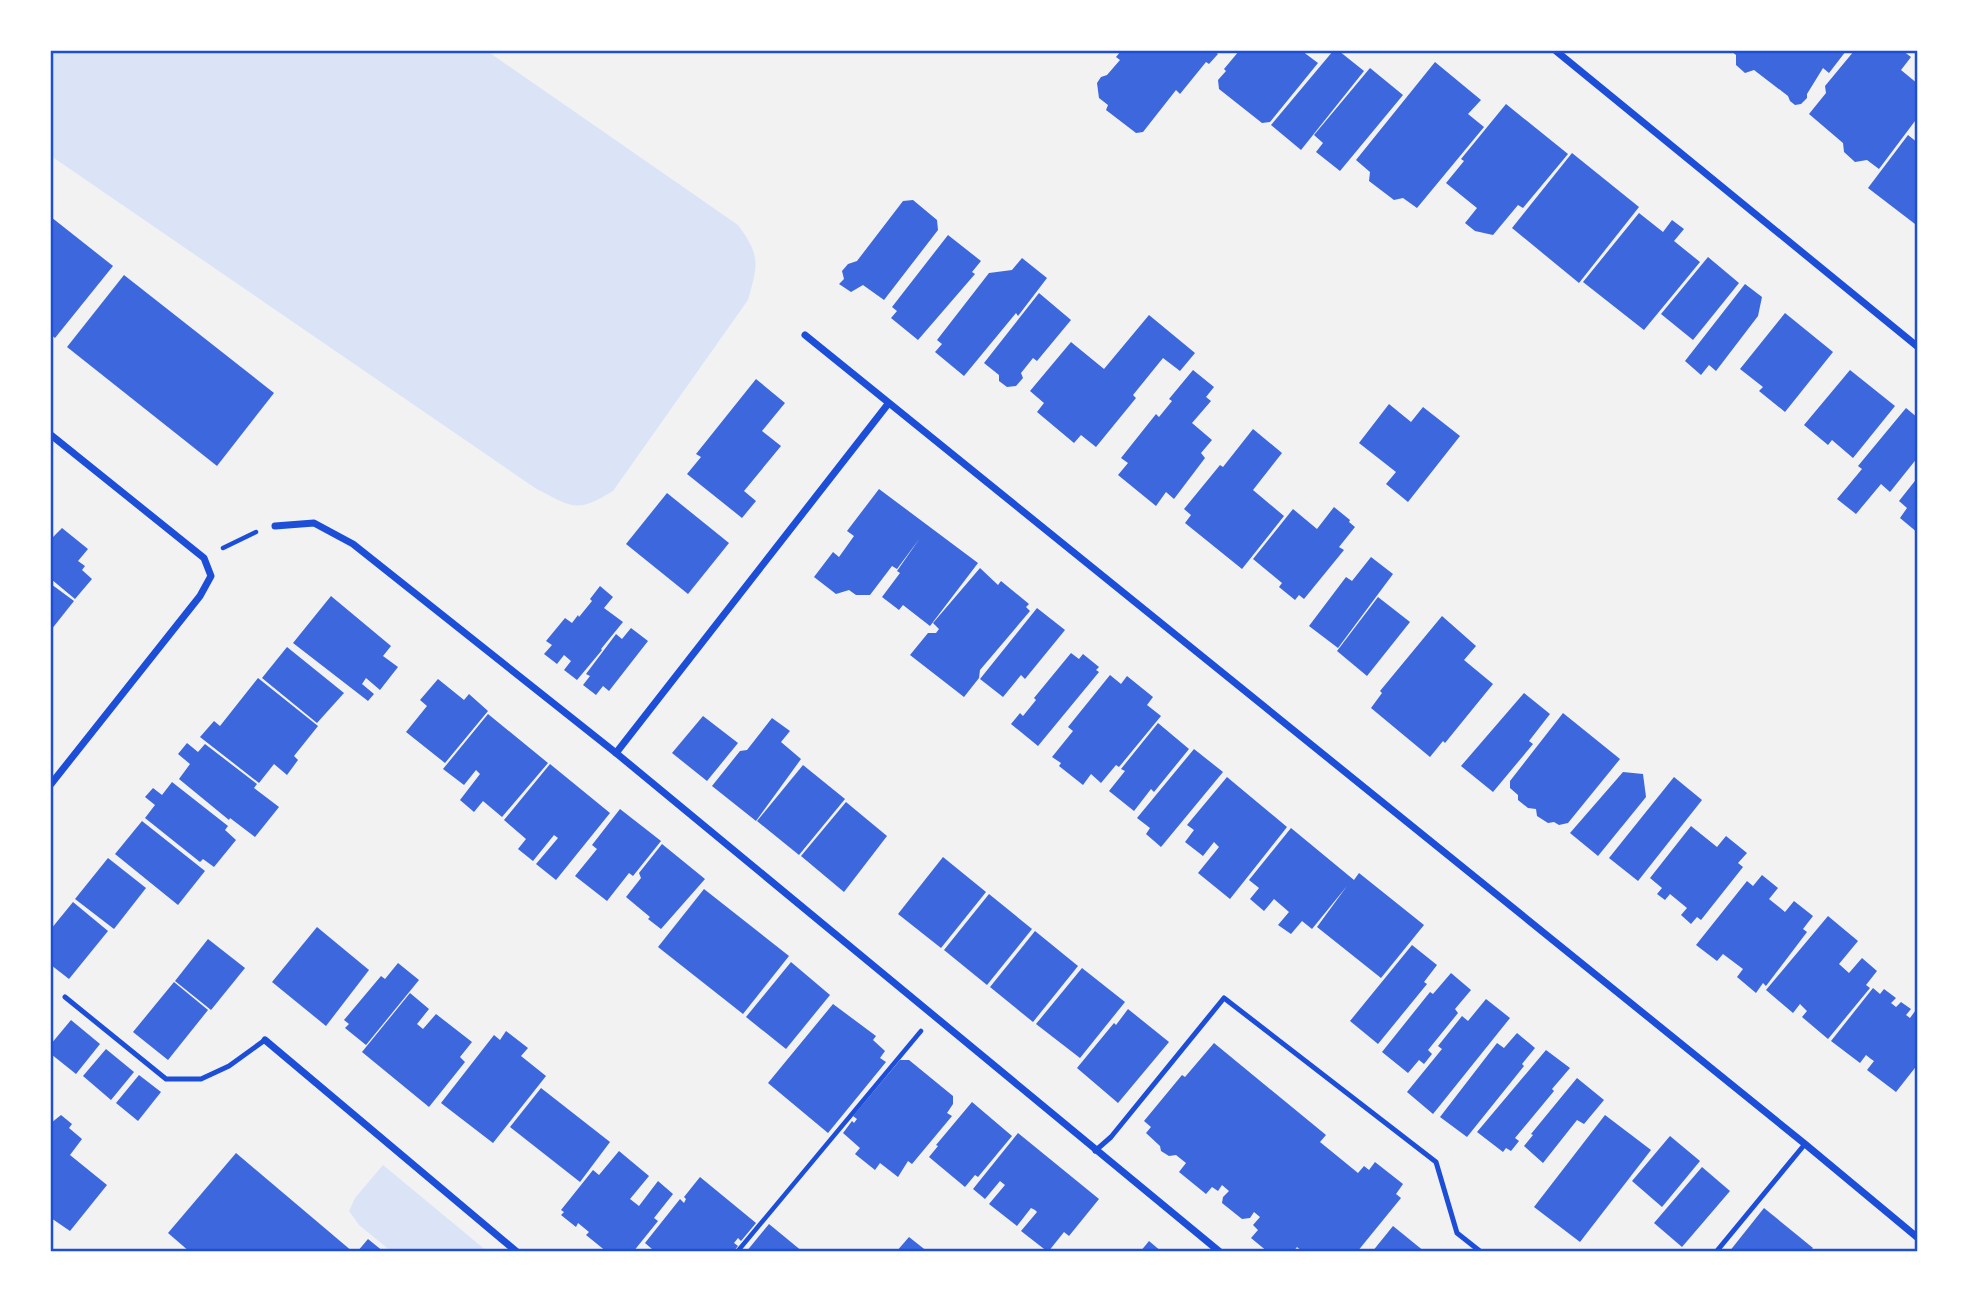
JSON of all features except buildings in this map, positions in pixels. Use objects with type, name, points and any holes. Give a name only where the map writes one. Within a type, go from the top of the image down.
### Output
[{"type":"street","points":[[1556,51],[1918,347]]},
{"type":"street","points":[[805,335],[1918,1238]]},
{"type":"street","points":[[617,752],[888,404]]},
{"type":"street","points":[[51,435],[204,558],[211,576],[200,596],[51,784]]},
{"type":"street","points":[[275,526],[314,523],[353,544],[617,752],[1220,1252]]},
{"type":"street","points":[[265,1040],[517,1252]]},
{"type":"lane","points":[[65,997],[166,1079],[201,1079],[229,1066],[265,1040]]},
{"type":"lane","points":[[1096,1150],[1111,1137],[1224,998],[1436,1162],[1457,1233],[1481,1252]]},
{"type":"lane","points":[[1716,1252],[1805,1144]]},
{"type":"path","points":[[204,558],[257,531],[275,526]]},
{"type":"path","points":[[737,1252],[922,1031]]},
{"type":"shaded area","points":[[51,51],[487,51],[738,225],[754,253],[754,277],[748,300],[613,491],[590,503],[566,503],[535,488],[51,156]]},
{"type":"shaded area","points":[[383,1165],[488,1252],[392,1252],[359,1225],[349,1211],[355,1198]]}]
